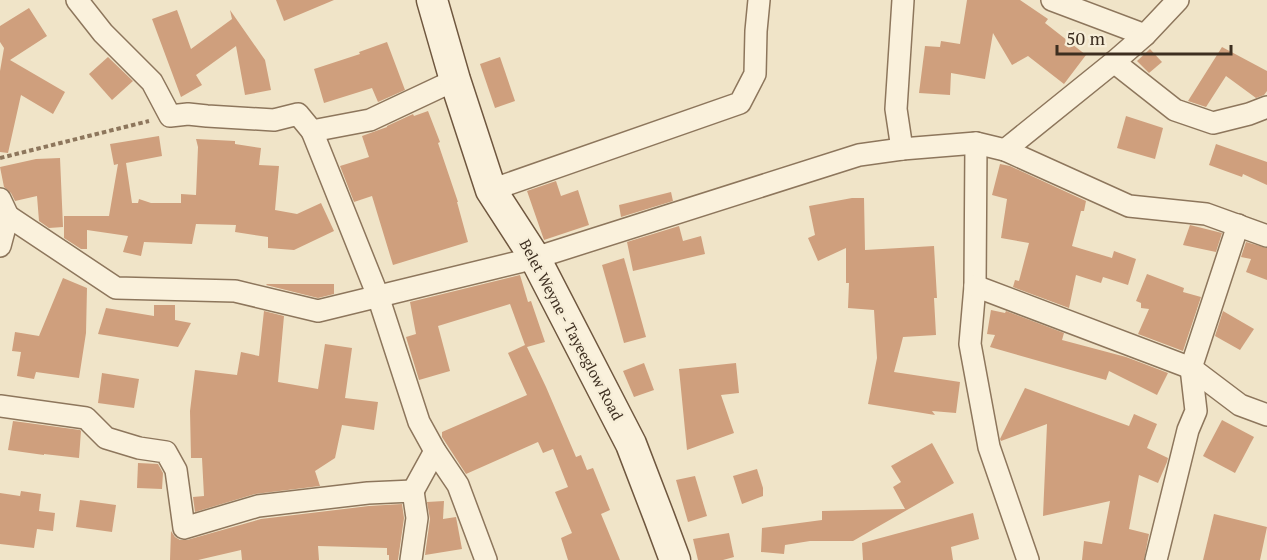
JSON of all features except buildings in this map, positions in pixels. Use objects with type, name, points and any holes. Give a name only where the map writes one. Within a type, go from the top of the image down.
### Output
[{"type":"main road","name":"Belet Weyne - Tayeeglow Road","points":[[432,0],[491,190],[535,258],[631,444],[675,560]]},
{"type":"street","points":[[77,0],[103,33],[152,82],[170,116],[189,114],[274,120],[298,114],[312,131],[378,296],[418,422],[458,485],[486,560]]},
{"type":"street","points":[[491,190],[740,103],[755,74],[759,0]]},
{"type":"street","points":[[902,149],[896,109],[903,0]]},
{"type":"street","points":[[1052,0],[1144,35]]},
{"type":"street","points":[[1005,150],[1114,62],[1178,0]]},
{"type":"street","points":[[1114,62],[1174,110],[1213,123],[1267,107]]},
{"type":"street","points":[[312,131],[370,120],[455,80]]},
{"type":"street","points":[[976,143],[975,286],[970,344],[989,447],[1028,560]]},
{"type":"street","points":[[4,207],[116,288],[235,291],[318,311],[535,258],[859,155],[976,143],[1005,150],[1129,206],[1206,214],[1267,236]]},
{"type":"street","points":[[0,246],[4,207]]},
{"type":"street","points":[[1156,560],[1188,429],[1196,411],[1191,368],[1238,225]]},
{"type":"street","points":[[975,286],[1191,368],[1240,405],[1267,414]]},
{"type":"street","points":[[0,406],[86,418],[106,438],[139,448],[166,452],[176,470],[184,528],[258,506],[368,493],[414,491]]},
{"type":"street","points":[[411,560],[417,518],[414,491],[435,451]]},
{"type":"path","points":[[0,158],[170,116]]}]
